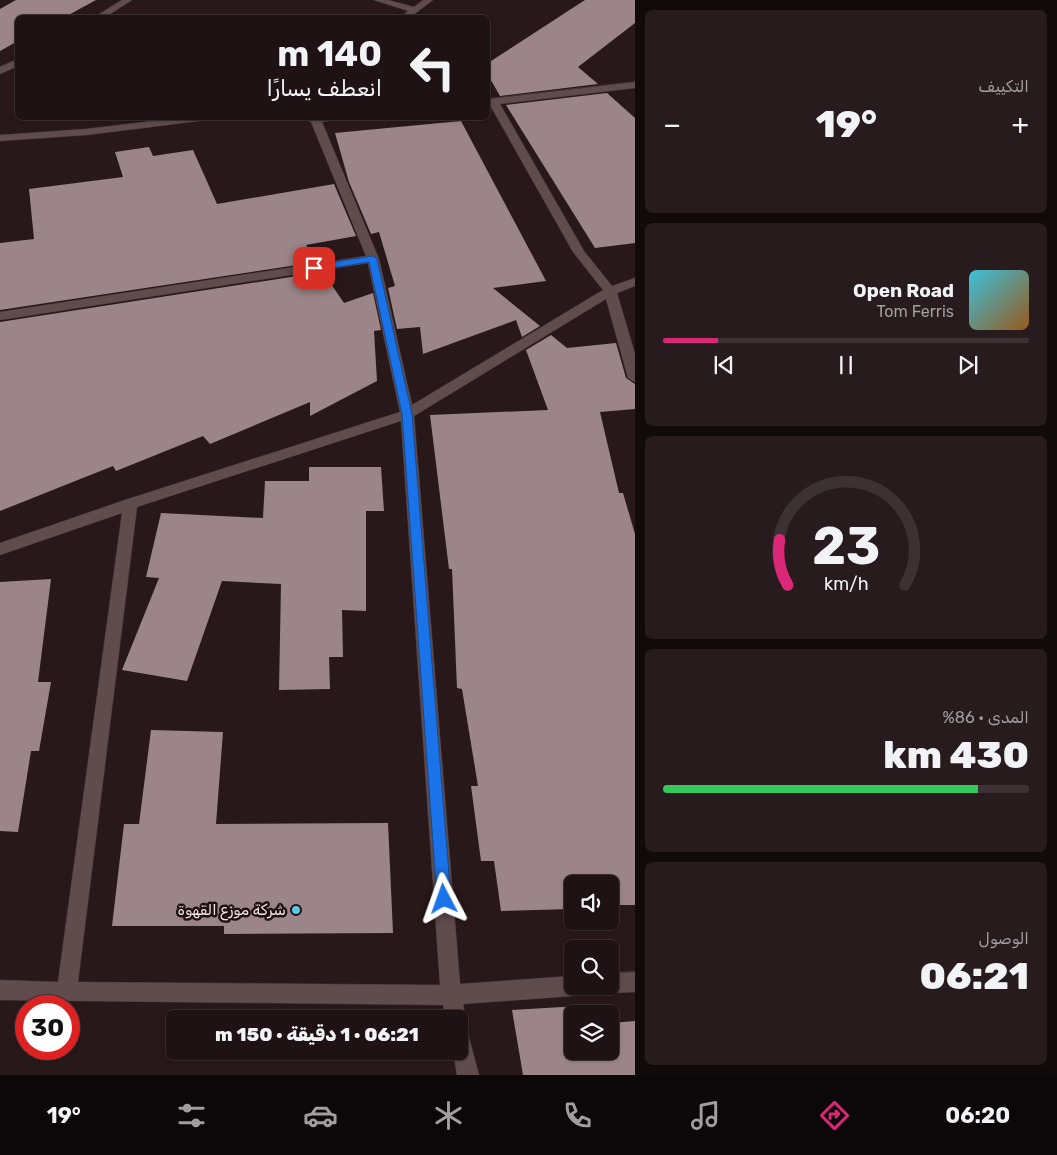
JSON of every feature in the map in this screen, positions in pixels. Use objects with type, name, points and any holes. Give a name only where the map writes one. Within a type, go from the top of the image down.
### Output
[{"type":"street","points":[[102,15],[128,0]]},
{"type":"street","points":[[378,0],[415,10]]},
{"type":"street","points":[[408,15],[429,0]]},
{"type":"street","points":[[0,71],[15,64]]},
{"type":"street","points":[[634,84],[490,102],[580,252],[610,291],[634,378]]},
{"type":"street","points":[[0,138],[86,132],[183,120]]},
{"type":"street","points":[[314,120],[373,259],[407,414],[451,996],[454,1010]]},
{"type":"street","points":[[0,316],[373,259]]},
{"type":"street","points":[[0,549],[130,504],[407,414],[610,291],[634,282]]},
{"type":"street","points":[[67,992],[130,504]]},
{"type":"street","points":[[619,983],[634,982]]},
{"type":"street","points":[[0,990],[451,996],[564,987]]},
{"type":"street","points":[[465,1060],[468,1075]]},
{"type":"building","points":[[16,0],[96,0],[68,15],[15,15],[15,43],[0,51],[0,9]]},
{"type":"building","points":[[585,0],[635,0],[635,23],[578,67],[598,84],[500,96],[490,78],[490,62]]},
{"type":"building","points":[[607,93],[635,118],[635,243],[595,248],[506,105]]},
{"type":"building","points":[[461,121],[546,281],[493,288],[540,326],[522,337],[516,320],[423,354],[420,327],[397,329],[388,288],[395,286],[379,232],[371,234],[349,182],[335,133]]},
{"type":"building","points":[[149,147],[153,156],[193,150],[217,204],[334,184],[356,236],[306,245],[317,262],[0,310],[0,243],[34,239],[29,189],[123,177],[115,152]]},
{"type":"building","points":[[323,272],[344,303],[373,293],[381,330],[374,331],[377,381],[310,416],[310,402],[210,444],[203,436],[116,471],[113,466],[0,511],[0,322]]},
{"type":"building","points":[[551,335],[567,348],[616,343],[626,378],[635,384],[635,409],[600,412],[619,493],[623,493],[635,534],[635,905],[619,905],[619,875],[564,875],[564,909],[501,911],[494,861],[481,861],[471,786],[478,786],[462,689],[457,688],[452,569],[449,569],[430,415],[548,410],[526,350]]},
{"type":"building","points":[[309,467],[381,467],[384,511],[366,511],[366,611],[342,610],[343,657],[329,657],[330,689],[279,690],[281,584],[222,581],[187,681],[122,670],[159,578],[146,577],[161,513],[263,518],[265,481],[309,481]]},
{"type":"building","points":[[51,579],[38,682],[51,682],[39,751],[31,751],[18,832],[0,831],[0,582]]},
{"type":"building","points":[[151,730],[223,732],[216,824],[388,823],[393,933],[224,934],[224,926],[112,926],[124,824],[139,824]]},
{"type":"building","points":[[564,1007],[564,1060],[619,1060],[619,1022],[635,1021],[635,1075],[523,1075],[512,1010]]},
{"type":"place","name":"شركة موزع القهوة","points":[[296,910]]},
{"type":"route","points":[[314,268],[373,259],[407,414],[444,899]]}]
